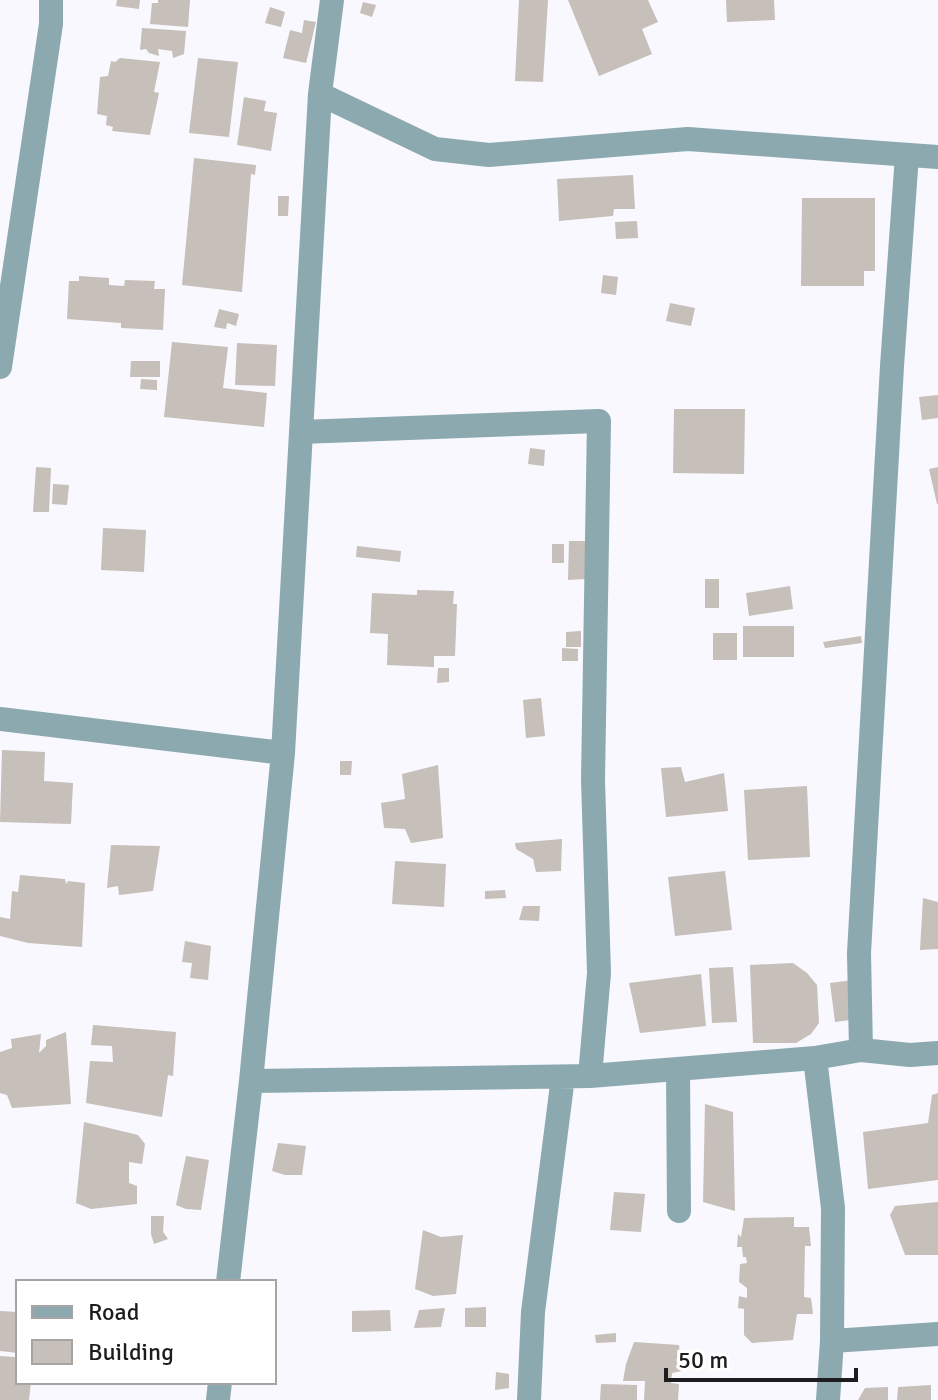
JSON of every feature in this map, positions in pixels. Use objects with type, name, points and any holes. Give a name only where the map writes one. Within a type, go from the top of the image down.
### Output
[{"type":"street","points":[[0,367],[51,24],[51,0]]},
{"type":"street","points":[[228,1280],[283,753],[320,94],[332,0]]},
{"type":"street","points":[[320,94],[435,149],[489,155],[688,139],[938,157]]},
{"type":"street","points":[[861,1050],[860,937],[907,155]]},
{"type":"street","points":[[301,432],[599,421],[593,780],[599,973],[590,1076]]},
{"type":"street","points":[[0,719],[283,753]]},
{"type":"street","points":[[251,1081],[590,1076],[815,1058],[861,1050],[910,1055],[938,1053]]},
{"type":"street","points":[[815,1058],[833,1208],[832,1341],[828,1400]]},
{"type":"street","points":[[678,1069],[679,1211]]},
{"type":"street","points":[[529,1400],[533,1312],[563,1077]]},
{"type":"street","points":[[832,1341],[938,1334]]},
{"type":"building","points":[[117,0],[140,0],[139,9],[116,6]]},
{"type":"building","points":[[158,0],[190,0],[188,27],[150,24],[152,3],[158,3]]},
{"type":"building","points":[[519,0],[548,0],[543,82],[515,81]]},
{"type":"building","points":[[568,0],[648,0],[658,22],[642,29],[652,54],[599,76]]},
{"type":"building","points":[[726,0],[774,0],[775,20],[727,22]]},
{"type":"building","points":[[363,2],[376,5],[372,17],[360,13]]},
{"type":"building","points":[[270,7],[285,12],[281,27],[265,23]]},
{"type":"building","points":[[304,20],[316,22],[306,63],[283,58],[290,30],[302,33]]},
{"type":"building","points":[[142,28],[186,31],[184,54],[173,58],[172,51],[158,49],[159,56],[146,49],[140,50]]},
{"type":"building","points":[[120,58],[160,62],[154,92],[159,93],[150,135],[112,131],[113,127],[106,125],[107,116],[97,114],[100,77],[108,76],[111,61]]},
{"type":"building","points":[[198,58],[238,62],[229,137],[189,133]]},
{"type":"building","points":[[244,97],[266,101],[264,111],[277,113],[271,151],[237,145]]},
{"type":"building","points":[[194,158],[256,165],[255,175],[251,174],[242,292],[182,285]]},
{"type":"building","points":[[633,175],[635,209],[614,209],[613,216],[559,221],[557,179]]},
{"type":"building","points":[[278,196],[289,196],[288,216],[278,216]]},
{"type":"building","points":[[802,198],[875,198],[875,271],[864,271],[864,286],[801,286]]},
{"type":"building","points":[[637,221],[638,238],[616,239],[615,222]]},
{"type":"building","points":[[603,275],[618,277],[616,295],[601,293]]},
{"type":"building","points":[[79,276],[109,278],[109,285],[124,286],[125,280],[155,281],[154,289],[165,289],[163,330],[121,328],[121,323],[67,319],[69,281],[79,281]]},
{"type":"building","points":[[670,303],[695,308],[691,326],[666,321]]},
{"type":"building","points":[[219,309],[239,314],[236,326],[227,323],[226,329],[214,327]]},
{"type":"building","points":[[172,342],[228,347],[223,388],[267,393],[264,427],[164,417]]},
{"type":"building","points":[[237,343],[277,345],[275,386],[235,385]]},
{"type":"building","points":[[131,361],[160,361],[160,377],[130,377]]},
{"type":"building","points":[[141,379],[157,380],[157,390],[140,389]]},
{"type":"building","points":[[938,395],[938,418],[922,420],[919,397]]},
{"type":"building","points":[[674,409],[745,409],[744,474],[673,473]]},
{"type":"building","points":[[530,448],[545,450],[544,466],[528,464]]},
{"type":"building","points":[[36,467],[51,468],[49,512],[33,512]]},
{"type":"building","points":[[938,467],[938,504],[937,504],[929,469]]},
{"type":"building","points":[[53,484],[69,485],[67,505],[52,504]]},
{"type":"building","points":[[103,528],[146,530],[144,572],[101,570]]},
{"type":"building","points":[[569,541],[585,541],[585,579],[568,580]]},
{"type":"building","points":[[552,544],[564,544],[564,563],[552,563]]},
{"type":"building","points":[[357,546],[401,551],[400,562],[356,557]]},
{"type":"building","points":[[705,579],[719,579],[719,608],[705,608]]},
{"type":"building","points":[[790,586],[793,609],[749,616],[746,593]]},
{"type":"building","points":[[417,590],[454,591],[453,604],[457,604],[455,656],[434,656],[434,667],[387,665],[388,634],[370,633],[372,593],[417,595]]},
{"type":"building","points":[[743,626],[794,626],[794,657],[743,657]]},
{"type":"building","points":[[581,631],[581,647],[566,647],[566,632]]},
{"type":"building","points":[[713,633],[737,633],[737,660],[713,660]]},
{"type":"building","points":[[861,636],[862,643],[825,648],[823,642]]},
{"type":"building","points":[[562,648],[578,649],[578,661],[562,661]]},
{"type":"building","points":[[438,668],[449,668],[449,682],[437,683]]},
{"type":"building","points":[[541,698],[545,736],[526,738],[523,700]]},
{"type":"building","points":[[2,750],[45,752],[44,781],[73,783],[71,824],[0,822]]},
{"type":"building","points":[[340,761],[352,761],[351,775],[340,775]]},
{"type":"building","points":[[438,765],[443,838],[411,843],[405,829],[384,828],[381,803],[405,799],[402,774]]},
{"type":"building","points":[[681,767],[685,782],[724,773],[728,811],[666,817],[661,768]]},
{"type":"building","points":[[807,786],[810,857],[748,860],[744,790]]},
{"type":"building","points":[[562,839],[561,871],[536,872],[533,859],[516,849],[515,843]]},
{"type":"building","points":[[111,845],[160,846],[153,891],[119,895],[118,886],[107,888]]},
{"type":"building","points":[[395,861],[446,864],[444,907],[392,904]]},
{"type":"building","points":[[725,871],[732,930],[675,936],[668,877]]},
{"type":"building","points":[[20,875],[65,879],[66,884],[68,881],[85,883],[82,947],[28,943],[0,936],[0,917],[10,919],[12,891],[18,892]]},
{"type":"building","points":[[505,890],[506,898],[485,899],[485,891]]},
{"type":"building","points":[[923,898],[938,902],[938,949],[920,950]]},
{"type":"building","points":[[523,906],[540,906],[539,921],[519,920]]},
{"type":"building","points":[[185,941],[211,946],[208,980],[190,978],[192,963],[182,962]]},
{"type":"building","points":[[793,963],[817,985],[819,1023],[811,1034],[796,1043],[753,1043],[750,965]]},
{"type":"building","points":[[733,967],[737,1022],[712,1023],[709,968]]},
{"type":"building","points":[[701,974],[706,1026],[640,1033],[629,983]]},
{"type":"building","points":[[853,980],[858,1019],[835,1022],[830,983]]},
{"type":"building","points":[[93,1025],[176,1032],[173,1076],[168,1075],[162,1117],[86,1103],[90,1061],[113,1062],[112,1046],[91,1045]]},
{"type":"building","points":[[66,1032],[71,1104],[12,1108],[7,1095],[0,1093],[0,1052],[12,1048],[11,1039],[41,1034],[39,1053],[46,1046],[46,1040]]},
{"type":"building","points":[[938,1093],[938,1180],[868,1189],[863,1132],[928,1123],[932,1095]]},
{"type":"building","points":[[705,1104],[733,1112],[735,1211],[703,1202]]},
{"type":"building","points":[[84,1122],[138,1135],[145,1144],[142,1164],[129,1162],[129,1183],[137,1186],[137,1204],[91,1209],[76,1203]]},
{"type":"building","points":[[278,1143],[306,1146],[302,1175],[272,1171]]},
{"type":"building","points":[[186,1156],[209,1160],[201,1210],[176,1205]]},
{"type":"building","points":[[614,1192],[645,1194],[641,1232],[610,1230]]},
{"type":"building","points":[[938,1202],[938,1255],[905,1255],[890,1215],[895,1206]]},
{"type":"building","points":[[151,1216],[164,1216],[163,1232],[168,1239],[154,1244]]},
{"type":"building","points":[[794,1217],[794,1227],[809,1227],[811,1246],[805,1246],[804,1297],[811,1298],[813,1314],[797,1314],[793,1340],[752,1343],[744,1335],[744,1309],[738,1308],[739,1296],[747,1298],[747,1288],[739,1282],[740,1264],[747,1263],[742,1247],[737,1247],[738,1234],[741,1237],[744,1218]]},
{"type":"building","points":[[423,1230],[441,1237],[463,1235],[456,1294],[433,1296],[415,1289]]},
{"type":"building","points":[[486,1307],[486,1327],[465,1327],[465,1308]]},
{"type":"building","points":[[445,1308],[441,1327],[414,1328],[419,1310]]},
{"type":"building","points":[[390,1310],[391,1331],[352,1332],[352,1311]]},
{"type":"building","points":[[0,1311],[16,1312],[16,1353],[0,1351]]},
{"type":"building","points":[[616,1333],[616,1342],[596,1343],[595,1335]]},
{"type":"building","points":[[634,1342],[679,1345],[682,1371],[672,1373],[671,1383],[679,1384],[678,1400],[644,1400],[645,1381],[623,1381]]},
{"type":"building","points":[[0,1356],[15,1357],[16,1384],[31,1384],[29,1400],[0,1400]]},
{"type":"building","points":[[496,1372],[509,1374],[509,1388],[495,1390]]},
{"type":"building","points":[[601,1384],[637,1385],[637,1400],[600,1400]]},
{"type":"building","points":[[931,1385],[931,1400],[897,1400],[898,1387]]},
{"type":"building","points":[[888,1387],[888,1400],[858,1400],[865,1388]]}]
